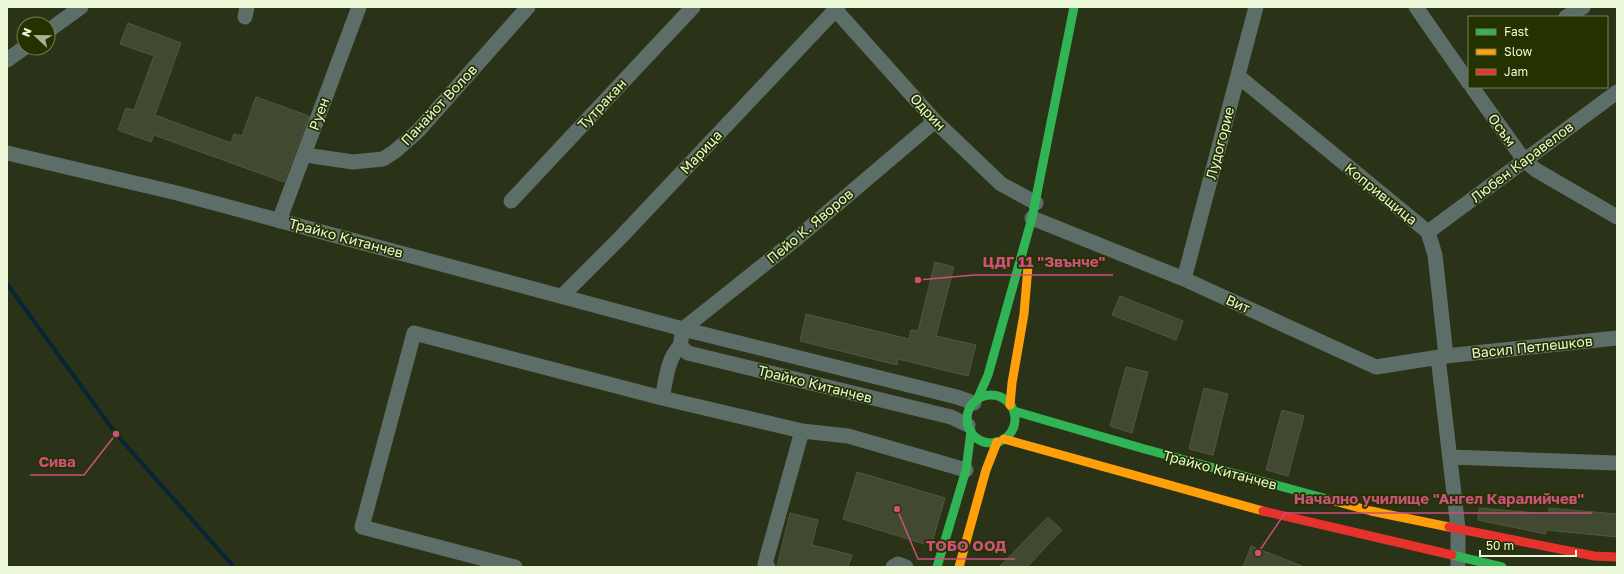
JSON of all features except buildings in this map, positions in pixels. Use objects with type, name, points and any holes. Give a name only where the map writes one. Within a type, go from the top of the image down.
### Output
[{"type":"street","points":[[56,24],[81,7]]},
{"type":"street","name":"Руен","points":[[279,221],[305,155],[359,7]]},
{"type":"street","name":"Панайот Волов","points":[[305,155],[353,162],[382,160],[394,152],[418,131],[528,7]]},
{"type":"street","name":"Тутракан","points":[[511,201],[693,7]]},
{"type":"street","points":[[936,567],[966,470],[969,411],[976,401],[988,375],[1034,211],[1074,7]]},
{"type":"street","name":"Лудогорие","points":[[1184,279],[1256,7]]},
{"type":"street","name":"Осъм","points":[[1416,7],[1468,80]]},
{"type":"street","points":[[1568,16],[1582,7]]},
{"type":"street","name":"Одрин","points":[[836,8],[935,121],[1001,184],[1034,211]]},
{"type":"street","name":"Марица","points":[[562,296],[620,238],[836,8]]},
{"type":"street","points":[[7,60],[16,54]]},
{"type":"street","name":"Копривщица","points":[[1238,76],[1428,232],[1436,255],[1450,457],[1458,528],[1458,561]]},
{"type":"street","name":"Осъм","points":[[1474,88],[1525,166],[1617,217]]},
{"type":"street","name":"Любен Каравелов","points":[[1428,232],[1525,166],[1617,92]]},
{"type":"street","name":"Пейо К. Яворов","points":[[683,329],[795,240],[935,121]]},
{"type":"street","name":"Трайко Китанчев","points":[[7,153],[177,193],[683,329],[976,401]]},
{"type":"street","points":[[969,428],[982,441],[990,443],[1001,440],[1010,433],[1014,426],[1015,419],[1012,408],[1012,383],[1024,314],[1034,211]]},
{"type":"street","name":"Вит","points":[[1034,211],[1376,367],[1442,356]]},
{"type":"street","points":[[662,398],[673,352],[680,346],[683,329]]},
{"type":"street","points":[[515,567],[362,527],[414,333],[662,398],[802,431],[848,436],[966,470]]},
{"type":"street","name":"Васил Петлешков","points":[[1442,356],[1617,338]]},
{"type":"street","name":"Трайко Китанчев","points":[[680,346],[688,353],[951,417],[969,428]]},
{"type":"street","points":[[976,401],[984,396],[998,396],[1005,399],[1012,408]]},
{"type":"street","name":"Трайко Китанчев","points":[[1012,408],[1134,446],[1371,512],[1594,556],[1617,557]]},
{"type":"street","points":[[768,567],[765,564],[802,431]]},
{"type":"street","points":[[959,567],[986,470],[1001,440]]},
{"type":"street","name":"Трайко Китанчев","points":[[1001,440],[1250,508],[1458,561],[1502,567]]},
{"type":"street","points":[[1450,457],[1617,463]]},
{"type":"street","points":[[893,567],[898,564],[906,567]]},
{"type":"waterway","points":[[7,284],[116,434],[234,567]]},
{"type":"traffic: fast","points":[[977,400],[988,375],[1032,218],[1074,7]]},
{"type":"traffic: fast","points":[[991,395],[1000,397],[1008,402],[1013,410],[1015,419],[1013,428],[1008,436],[1000,441],[991,443],[982,441],[974,436],[969,428],[967,419],[969,410],[974,402],[982,397],[991,395]]},
{"type":"traffic: fast","points":[[1014,411],[1141,448],[1331,500]]},
{"type":"traffic: fast","points":[[937,567],[966,470],[971,431]]},
{"type":"traffic: fast","points":[[1452,555],[1502,567]]},
{"type":"traffic: slow","points":[[1010,405],[1012,383],[1024,314],[1028,266]]},
{"type":"traffic: slow","points":[[1004,439],[1263,511]]},
{"type":"traffic: slow","points":[[959,567],[986,470],[997,442]]},
{"type":"traffic: slow","points":[[1331,500],[1371,511],[1449,527]]},
{"type":"traffic: jam","points":[[1263,511],[1452,555]]},
{"type":"traffic: jam","points":[[1449,527],[1594,556],[1617,557]]},
{"type":"place","name":"ЦДГ 11 \"Звънче\"","points":[[918,280]]},
{"type":"place","name":"Сива","points":[[116,434]]},
{"type":"place","name":"ТОБО ООД","points":[[897,509]]},
{"type":"place","name":"Начално училище \"Ангел Каралийчев\"","points":[[1258,553]]}]
